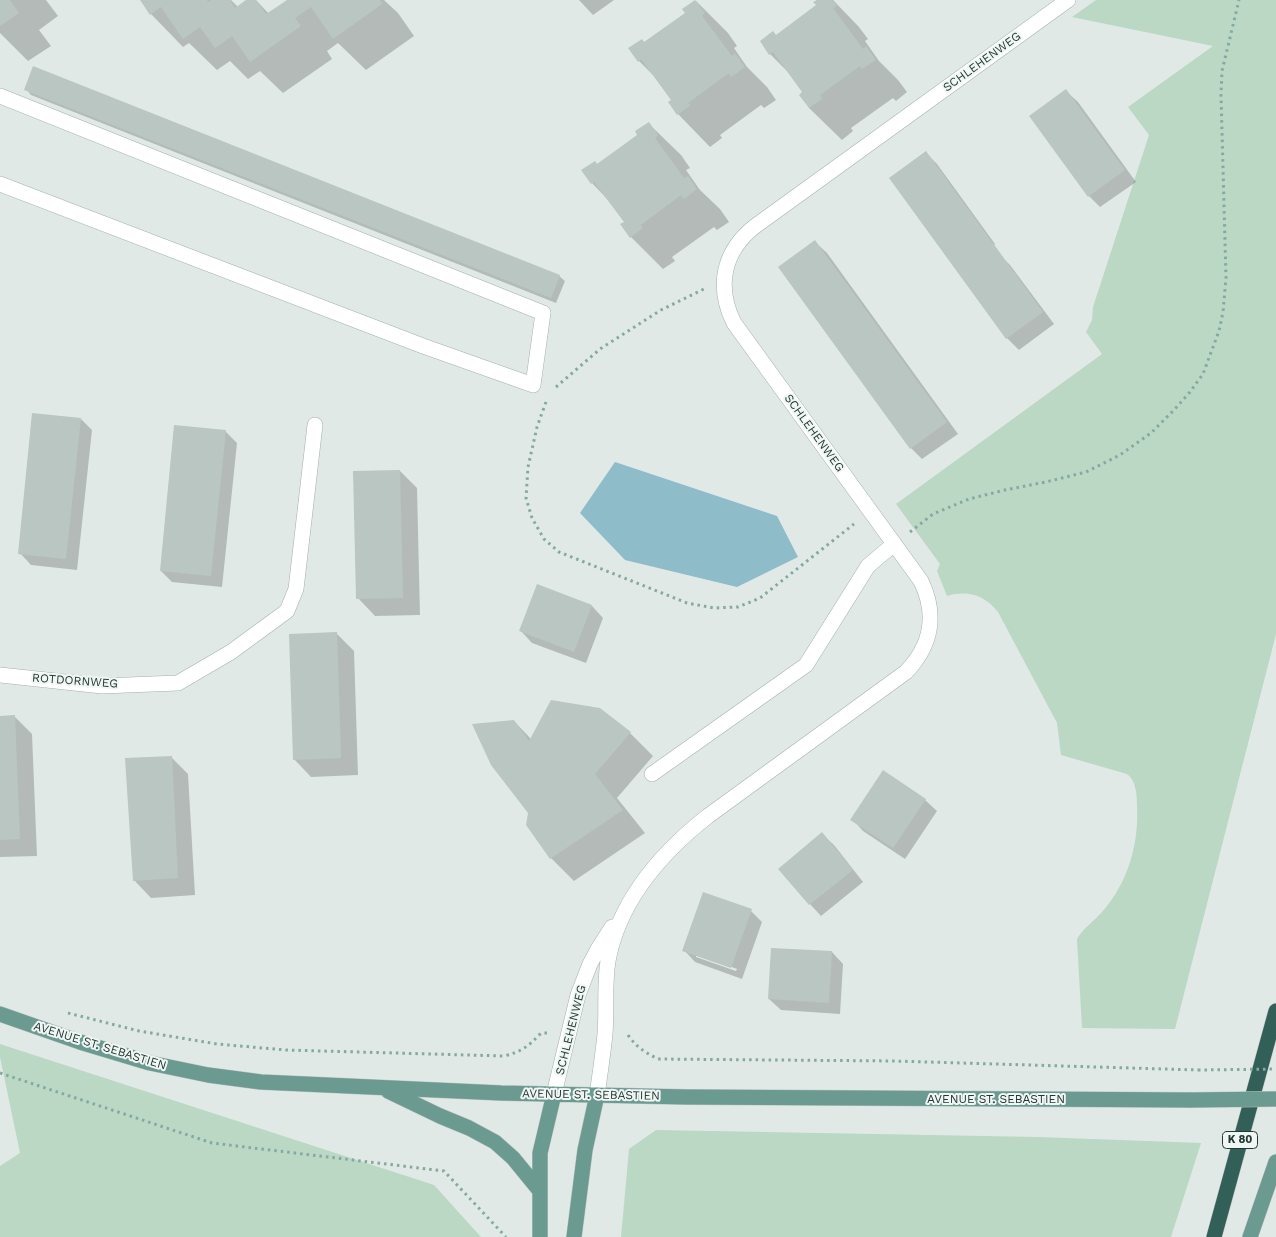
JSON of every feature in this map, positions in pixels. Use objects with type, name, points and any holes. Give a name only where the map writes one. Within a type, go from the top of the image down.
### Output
[{"type":"highway","name":"K 80","points":[[1214,1237],[1276,1011]]},
{"type":"main road","name":"AVENUE ST. SEBASTIEN","points":[[0,1014],[80,1042],[150,1063],[208,1075],[261,1082],[382,1088],[687,1097],[1276,1099]]},
{"type":"main road","points":[[382,1088],[495,1142],[513,1158],[540,1191]]},
{"type":"main road","points":[[540,1237],[540,1153],[554,1094]]},
{"type":"main road","points":[[574,1237],[585,1150],[598,1095]]},
{"type":"main road","points":[[1250,1237],[1276,1162]]},
{"type":"street","name":"SCHLEHENWEG","points":[[554,1094],[574,1010],[584,979],[598,949],[654,867],[688,831],[906,672],[917,660],[929,632],[931,617],[929,602],[921,581],[734,323],[726,301],[724,278],[730,256],[748,232],[1068,0]]},
{"type":"street","points":[[0,96],[543,313],[533,385],[423,346],[0,184]]},
{"type":"street","name":"ROTDORNWEG","points":[[0,675],[102,686],[178,683],[231,652],[287,611],[296,589],[315,425]]},
{"type":"street","points":[[652,774],[806,665],[868,566],[894,544]]},
{"type":"street","name":"SCHLEHENWEG","points":[[598,1095],[605,1033],[609,959],[616,931],[629,903],[637,891]]},
{"type":"path","points":[[894,544],[933,514],[969,499],[1086,472],[1120,455],[1151,433],[1190,392],[1203,374],[1219,331],[1223,312],[1226,278],[1222,70],[1239,0]]},
{"type":"path","points":[[724,278],[661,310],[600,349],[550,392],[537,427],[529,459],[526,498],[532,518],[544,539],[559,552],[687,604],[714,608],[738,606],[760,598],[870,511]]},
{"type":"path","points":[[533,385],[550,392]]},
{"type":"path","points":[[1198,1070],[1276,1069]]},
{"type":"path","points":[[0,1073],[212,1143],[444,1171],[506,1237]]},
{"type":"green space","points":[[1096,0],[1276,0],[1276,634],[1175,1029],[1082,1028],[1077,940],[1081,933],[1111,901],[1125,876],[1134,849],[1136,835],[1137,797],[1134,784],[1127,774],[1061,755],[1057,723],[998,612],[987,601],[976,595],[955,594],[947,596],[937,571],[940,564],[896,504],[1102,354],[1086,332],[1092,320],[1093,307],[1149,135],[1128,107],[1213,46],[1072,17]]},
{"type":"green space","points":[[0,1044],[434,1185],[481,1237],[0,1237],[0,1166],[20,1153],[0,1057]]},
{"type":"green space","points":[[656,1130],[1039,1137],[1201,1143],[1171,1237],[621,1237],[629,1149]]},
{"type":"water","points":[[615,462],[777,516],[798,557],[737,587],[625,560],[580,513]]},
{"type":"building","points":[[0,0],[10,0],[19,13],[0,26]]},
{"type":"building","points":[[140,0],[207,0],[208,2],[212,0],[230,0],[235,8],[246,0],[256,0],[266,14],[287,0],[380,0],[382,4],[333,39],[311,7],[295,18],[301,26],[250,62],[232,36],[215,48],[200,27],[183,39],[161,7],[150,15]]},
{"type":"building","points":[[695,0],[705,13],[702,16],[732,56],[735,53],[745,67],[731,77],[729,73],[688,103],[691,105],[677,115],[668,102],[671,100],[641,59],[638,62],[628,48],[642,39],[644,42],[685,13],[682,9]]},
{"type":"building","points":[[817,0],[832,0],[837,6],[833,8],[863,49],[866,46],[876,60],[862,69],[860,66],[820,95],[822,99],[809,108],[799,95],[802,92],[773,52],[769,55],[760,41],[773,31],[776,35],[816,5],[813,2]]},
{"type":"building","points":[[33,66],[560,275],[551,298],[24,90]]},
{"type":"building","points":[[1066,89],[1125,170],[1088,197],[1029,116]]},
{"type":"building","points":[[649,122],[658,135],[655,138],[684,178],[688,176],[697,189],[684,199],[681,195],[641,225],[643,228],[630,238],[620,224],[624,222],[594,182],[591,184],[581,170],[595,161],[597,164],[637,135],[635,131]]},
{"type":"building","points":[[926,151],[1043,312],[1006,339],[889,178]]},
{"type":"building","points":[[815,240],[947,422],[910,449],[778,267]]},
{"type":"building","points":[[32,413],[81,418],[66,559],[18,554]]},
{"type":"building","points":[[174,425],[226,430],[211,576],[160,571]]},
{"type":"building","points":[[400,470],[403,598],[356,599],[353,471]]},
{"type":"building","points":[[537,584],[592,605],[574,652],[519,631]]},
{"type":"building","points":[[337,632],[341,758],[293,760],[289,634]]},
{"type":"building","points":[[551,700],[600,708],[631,732],[595,774],[623,810],[550,859],[526,825],[528,813],[491,765],[472,724],[514,720],[529,741]]},
{"type":"building","points":[[15,715],[20,839],[0,840],[0,716]]},
{"type":"building","points":[[172,756],[178,878],[133,881],[125,758]]},
{"type":"building","points":[[883,770],[926,799],[893,848],[850,820]]},
{"type":"building","points":[[822,832],[853,870],[809,905],[778,869]]},
{"type":"building","points":[[703,892],[752,909],[731,968],[682,951]]},
{"type":"building","points":[[771,948],[832,951],[829,1003],[768,999]]}]
